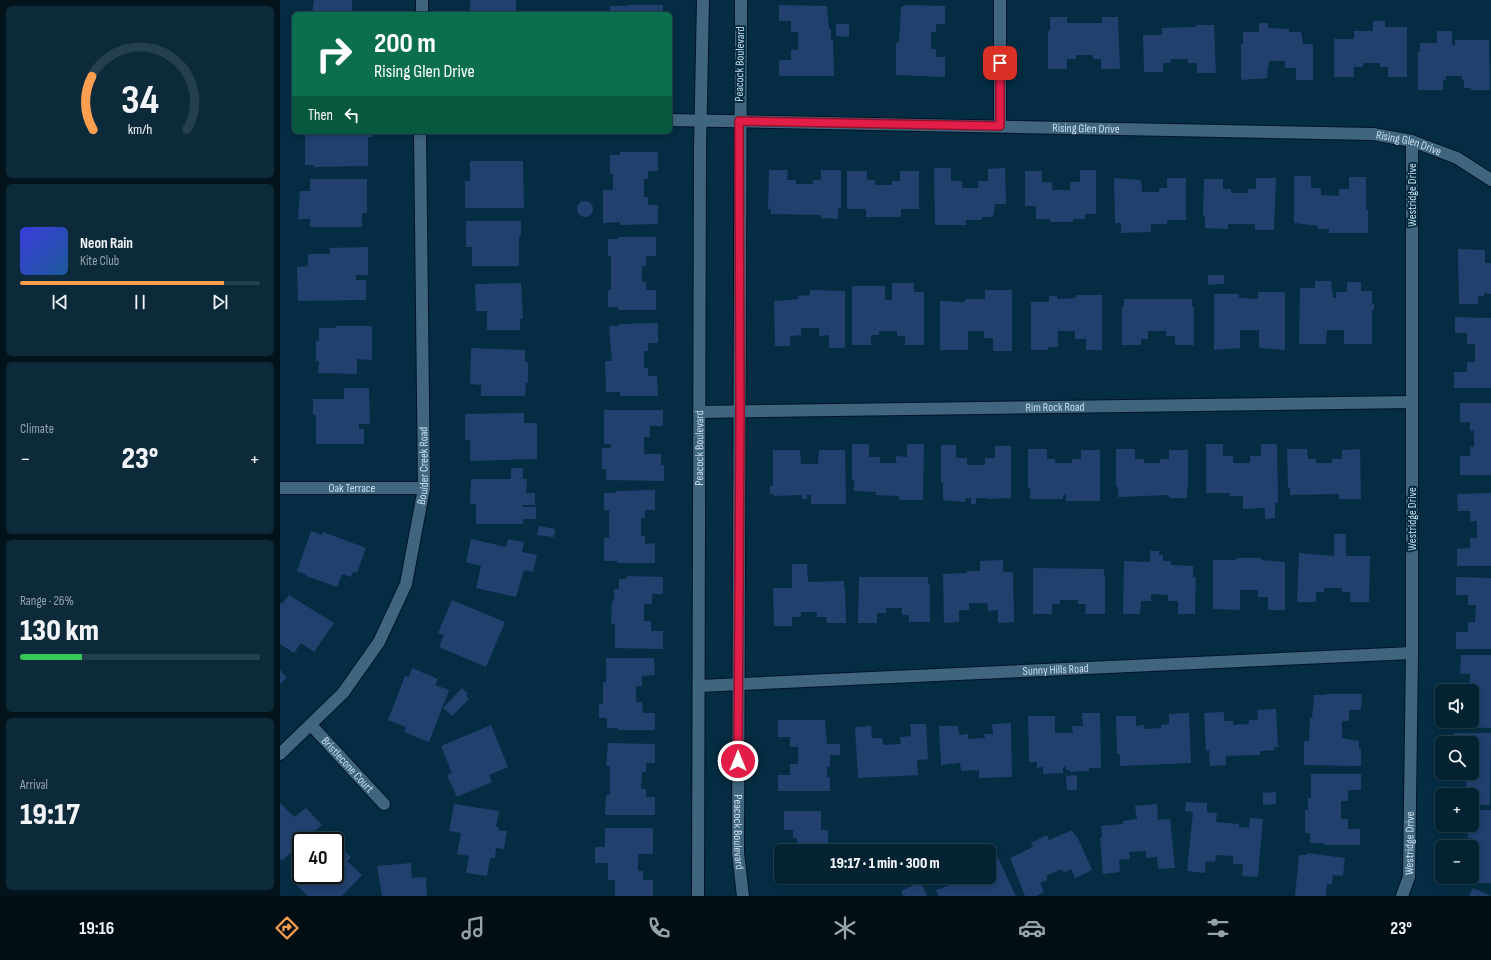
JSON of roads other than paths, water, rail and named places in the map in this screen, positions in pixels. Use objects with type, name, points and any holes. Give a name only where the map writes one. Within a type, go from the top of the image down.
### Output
[{"type":"street","points":[[422,0],[422,12]]},
{"type":"street","name":"Peacock Boulevard","points":[[698,896],[700,120],[703,0]]},
{"type":"street","name":"Peacock Boulevard","points":[[741,0],[739,121],[740,412],[738,853],[743,896]]},
{"type":"street","points":[[1000,0],[1000,126]]},
{"type":"street","name":"Rising Glen Drive","points":[[672,120],[1373,134],[1412,141],[1457,158],[1491,180]]},
{"type":"street","name":"Boulder Creek Road","points":[[280,754],[343,693],[379,642],[406,584],[424,488],[420,134]]},
{"type":"street","name":"Westridge Drive","points":[[1402,896],[1409,878],[1412,653],[1412,141]]},
{"type":"street","name":"Rim Rock Road","points":[[699,412],[1412,402]]},
{"type":"street","name":"Oak Terrace","points":[[280,488],[424,488]]},
{"type":"street","name":"Sunny Hills Road","points":[[699,686],[1412,653]]},
{"type":"street","name":"Bristlecone Court","points":[[311,725],[384,804]]}]
